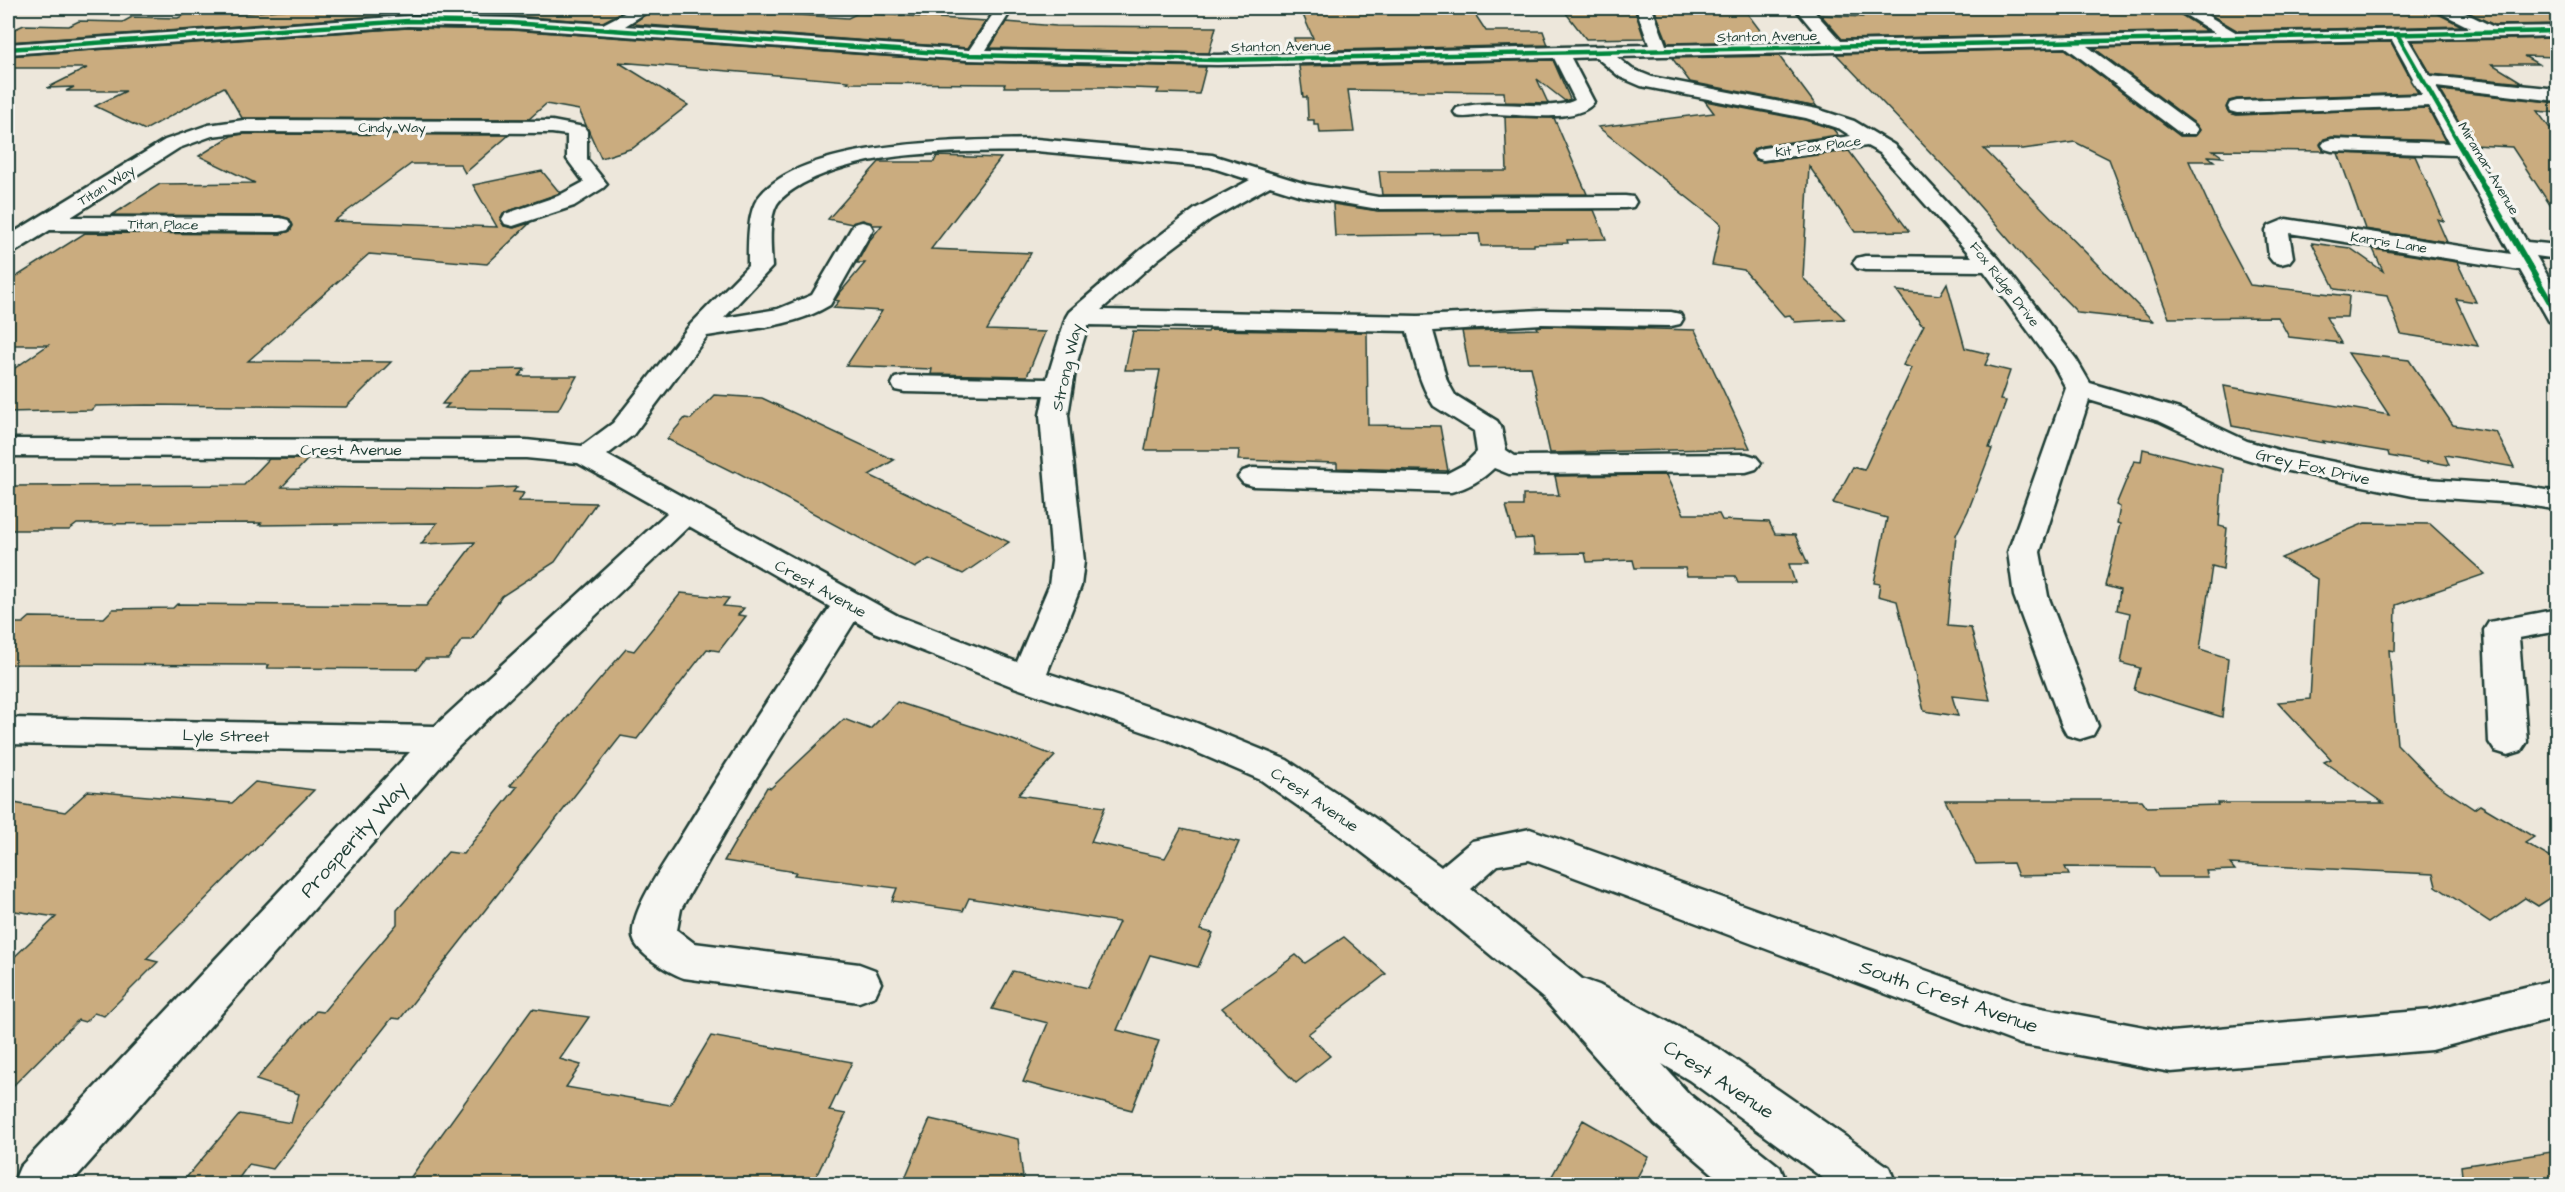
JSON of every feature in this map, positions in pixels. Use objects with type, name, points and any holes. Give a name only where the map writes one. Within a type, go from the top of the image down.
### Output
[{"type":"street","points":[[605,30],[645,8]]},
{"type":"street","points":[[974,55],[1003,10],[1002,8]]},
{"type":"street","points":[[1644,8],[1660,52]]},
{"type":"street","points":[[1803,8],[1838,48]]},
{"type":"street","points":[[2185,8],[2234,38]]},
{"type":"street","points":[[2443,8],[2493,32]]},
{"type":"street","name":"Stanton Avenue","points":[[8,49],[415,20],[511,23],[974,55],[1227,60],[2558,30]]},
{"type":"street","name":"Miramar Avenue","points":[[2397,34],[2421,80],[2558,316]]},
{"type":"street","points":[[2070,42],[2188,130]]},
{"type":"street","name":"Fox Ridge Drive","points":[[1602,53],[1626,72],[1647,82],[1810,113],[1847,125],[1872,139],[1898,159],[1991,264],[2067,365],[2079,388]]},
{"type":"street","points":[[1464,112],[1481,108],[1560,110],[1582,105],[1585,102],[1561,54]]},
{"type":"street","points":[[2421,80],[2558,95]]},
{"type":"street","points":[[2237,107],[2433,100]]},
{"type":"street","name":"Cindy Way","points":[[208,131],[256,126],[552,127],[577,131],[577,159],[596,184],[566,201],[513,219]]},
{"type":"street","name":"Titan Way","points":[[8,246],[172,144],[208,131]]},
{"type":"street","name":"Kit Fox Place","points":[[1763,154],[1872,139]]},
{"type":"street","points":[[587,456],[623,429],[699,330],[760,267],[759,235],[768,201],[787,184],[813,171],[858,157],[926,148],[1036,145],[1212,161],[1302,190],[1378,203],[1625,202]]},
{"type":"street","points":[[2332,145],[2461,149]]},
{"type":"street","name":"Strong Way","points":[[1027,679],[1065,586],[1068,561],[1054,415],[1063,365],[1078,317],[1150,254],[1203,214],[1266,180]]},
{"type":"street","name":"Titan Place","points":[[47,223],[280,225]]},
{"type":"street","name":"Karris Lane","points":[[2281,256],[2277,231],[2286,226],[2524,256]]},
{"type":"street","points":[[699,330],[788,314],[813,306],[821,300],[862,229]]},
{"type":"street","points":[[2524,256],[2558,252]]},
{"type":"street","points":[[1865,263],[1991,264]]},
{"type":"street","points":[[1078,317],[1418,324],[1542,318],[1671,319]]},
{"type":"street","points":[[1418,324],[1434,381],[1444,400],[1487,428],[1492,454],[1509,465],[1746,463]]},
{"type":"street","points":[[905,384],[1060,387]]},
{"type":"street","points":[[2079,388],[2024,552],[2031,596],[2079,726]]},
{"type":"street","name":"Grey Fox Drive","points":[[2079,388],[2169,415],[2237,447],[2279,460],[2413,487],[2516,494],[2558,501]]},
{"type":"street","name":"Crest Avenue","points":[[8,447],[526,449],[587,456],[886,624],[1027,679],[1181,731],[1274,770],[1359,828],[1442,890],[1560,986],[1672,1109],[1762,1185]]},
{"type":"street","points":[[1253,477],[1451,483],[1475,470],[1492,454]]},
{"type":"street","name":"Prosperity Way","points":[[38,1185],[444,740],[686,512]]},
{"type":"street","points":[[849,604],[740,771],[660,907],[654,936],[684,960],[860,983]]},
{"type":"street","points":[[2508,742],[2501,630],[2558,620]]},
{"type":"street","name":"Lyle Street","points":[[8,731],[444,740]]},
{"type":"street","name":"South Crest Avenue","points":[[1442,890],[1486,852],[1530,844],[2020,1024],[2171,1052],[2431,1030],[2558,998]]},
{"type":"street","name":"Crest Avenue","points":[[1560,986],[1705,1065],[1871,1185]]},
{"type":"building","points":[[303,8],[630,8],[603,22],[511,16],[408,14],[8,42],[8,32],[24,25],[69,26],[79,21],[123,22],[132,17],[178,18],[186,14],[234,14]]},
{"type":"building","points":[[655,8],[848,18],[858,13],[986,21],[968,48],[632,24]]},
{"type":"building","points":[[1300,8],[1471,8],[1486,31],[1543,31],[1548,45],[1296,51],[1294,38],[1313,38]]},
{"type":"building","points":[[1562,8],[1634,8],[1644,38],[1586,39]]},
{"type":"building","points":[[1654,8],[1723,8],[1723,12],[1747,13],[1768,41],[1668,43]]},
{"type":"building","points":[[1885,8],[2175,8],[2178,13],[2207,31],[1842,39],[1821,15],[1862,17],[1854,9],[1887,9]]},
{"type":"building","points":[[2199,8],[2433,8],[2436,13],[2462,26],[2238,31]]},
{"type":"building","points":[[2459,8],[2558,8],[2558,24],[2494,25]]},
{"type":"building","points":[[1006,22],[1056,26],[1216,27],[1209,53],[990,48]]},
{"type":"building","points":[[408,28],[511,30],[968,62],[1206,67],[1199,94],[1157,93],[1159,89],[1104,87],[847,83],[849,81],[618,62],[688,105],[633,148],[601,158],[579,110],[546,104],[529,119],[242,118],[224,87],[145,130],[95,106],[126,91],[66,91],[74,87],[47,88],[87,68],[8,68],[8,56]]},
{"type":"building","points":[[2558,38],[2558,57],[2524,56],[2538,64],[2492,64],[2523,83],[2431,74],[2412,41]]},
{"type":"building","points":[[2391,42],[2418,93],[2237,99],[2229,101],[2226,108],[2229,113],[2237,115],[2428,108],[2445,141],[2332,137],[2324,139],[2320,144],[2324,151],[2213,150],[2223,157],[2208,156],[2214,161],[2189,161],[2218,225],[2250,285],[2349,296],[2347,317],[2326,317],[2341,343],[2289,337],[2278,317],[2169,318],[2109,159],[2075,142],[2023,149],[1984,149],[2153,321],[2078,313],[2029,263],[1955,178],[1836,54],[2065,49],[2180,136],[2195,136],[2200,130],[2196,124],[2094,48]]},
{"type":"building","points":[[1779,56],[1817,107],[1690,82],[1672,58]]},
{"type":"building","points":[[1553,60],[1570,99],[1565,101],[1537,79],[1548,103],[1505,102],[1504,92],[1348,90],[1354,132],[1320,133],[1319,125],[1314,125],[1314,120],[1308,120],[1307,97],[1303,97],[1299,66]]},
{"type":"building","points":[[2440,90],[2558,103],[2558,113],[2537,111],[2558,139],[2558,217],[2512,147],[2473,145]]},
{"type":"building","points":[[1705,101],[1805,120],[1833,129],[1838,135],[1762,146],[1754,149],[1751,154],[1755,160],[1763,162],[1849,151],[1909,231],[1855,232],[1809,166],[1803,278],[1845,319],[1795,322],[1790,315],[1784,316],[1744,270],[1712,265],[1721,224],[1598,127],[1714,113]]},
{"type":"building","points":[[1505,117],[1554,118],[1587,194],[1382,195],[1379,171],[1507,171]]},
{"type":"building","points":[[244,134],[509,135],[465,173],[460,164],[411,164],[334,221],[497,227],[473,185],[542,171],[560,193],[503,213],[500,220],[504,226],[514,228],[530,223],[487,264],[369,254],[248,361],[391,362],[346,407],[147,405],[95,406],[91,410],[8,412],[8,373],[48,345],[8,345],[8,282],[85,233],[280,234],[290,231],[293,226],[290,219],[280,216],[112,215],[160,184],[255,183],[199,156],[231,136]]},
{"type":"building","points":[[2338,153],[2415,156],[2444,221],[2437,219],[2447,242],[2365,229]]},
{"type":"building","points":[[937,156],[1001,158],[931,249],[1031,253],[987,330],[1045,332],[1027,376],[931,374],[932,369],[846,366],[882,311],[833,308],[839,301],[835,300],[865,263],[857,263],[869,241],[882,225],[873,225],[863,220],[852,224],[828,219],[879,162],[934,162]]},
{"type":"building","points":[[1333,204],[1378,211],[1594,210],[1606,239],[1567,240],[1568,243],[1534,244],[1534,246],[1481,246],[1479,234],[1335,236]]},
{"type":"building","points":[[2312,243],[2350,248],[2383,271],[2373,249],[2457,262],[2476,302],[2456,299],[2478,346],[2401,334],[2387,296],[2335,289]]},
{"type":"building","points":[[1947,283],[1965,348],[1990,354],[1985,365],[2010,371],[2000,400],[2006,401],[1989,448],[1992,449],[1968,511],[1956,535],[1948,626],[1971,628],[1990,700],[1952,696],[1958,716],[1924,711],[1897,601],[1878,596],[1880,584],[1874,583],[1887,518],[1833,503],[1853,467],[1864,470],[1912,368],[1903,365],[1924,325],[1897,291],[1940,295]]},
{"type":"building","points":[[1537,327],[1695,330],[1750,448],[1550,453],[1531,367],[1469,368],[1462,331],[1538,329]]},
{"type":"building","points":[[1209,330],[1367,332],[1368,425],[1440,426],[1448,471],[1337,468],[1337,463],[1238,460],[1239,450],[1145,450],[1160,370],[1125,370],[1133,331],[1208,332]]},
{"type":"building","points":[[2348,353],[2409,360],[2453,425],[2496,432],[2514,467],[2445,455],[2449,465],[2427,461],[2428,463],[2389,456],[2388,452],[2232,426],[2224,386],[2389,415]]},
{"type":"building","points":[[525,369],[519,376],[577,376],[558,410],[445,408],[449,404],[442,404],[470,370]]},
{"type":"building","points":[[714,395],[762,398],[894,460],[869,475],[1009,542],[963,574],[929,559],[915,568],[735,471],[667,439],[685,418],[691,419]]},
{"type":"building","points":[[2143,449],[2223,469],[2219,526],[2227,528],[2223,569],[2212,566],[2200,649],[2228,658],[2222,717],[2134,690],[2140,668],[2121,663],[2130,613],[2117,610],[2120,590],[2105,586],[2120,524],[2117,523],[2120,507],[2116,505],[2134,461],[2141,462]]},
{"type":"building","points":[[269,459],[308,459],[282,487],[476,489],[517,487],[513,492],[524,493],[519,501],[596,503],[555,562],[502,596],[472,640],[462,640],[448,659],[425,659],[417,669],[267,668],[269,665],[8,664],[8,623],[23,623],[30,617],[104,618],[113,609],[173,608],[177,604],[426,606],[475,542],[421,544],[437,523],[77,524],[69,530],[8,530],[8,486],[244,485]]},
{"type":"building","points":[[1666,475],[1684,514],[1719,514],[1722,520],[1769,522],[1775,534],[1795,535],[1808,564],[1789,564],[1795,583],[1738,583],[1735,576],[1687,576],[1685,568],[1635,568],[1633,560],[1587,562],[1585,553],[1535,554],[1533,538],[1515,539],[1506,506],[1523,506],[1523,495],[1559,495],[1555,476]]},
{"type":"building","points":[[2365,523],[2430,524],[2485,574],[2396,605],[2395,651],[2389,650],[2397,744],[2435,783],[2474,809],[2480,805],[2534,837],[2525,843],[2558,862],[2558,893],[2538,906],[2525,898],[2490,922],[2436,886],[2433,874],[2230,864],[2235,870],[2206,871],[2208,877],[2158,877],[2153,868],[2065,867],[2069,875],[2018,876],[2013,863],[1976,864],[1945,800],[2142,800],[2147,807],[2218,805],[2217,803],[2383,803],[2324,762],[2331,759],[2278,702],[2310,699],[2317,579],[2281,558]]},
{"type":"building","points":[[681,593],[729,598],[723,606],[744,608],[738,615],[746,616],[719,651],[707,649],[637,739],[621,736],[400,1019],[392,1018],[273,1169],[249,1164],[234,1185],[180,1185],[240,1114],[291,1123],[299,1094],[256,1080],[316,1011],[323,1012],[397,924],[397,910],[448,852],[463,854],[517,787],[510,786],[554,733],[626,649],[634,651]]},
{"type":"building","points":[[897,702],[1005,737],[1055,756],[1018,795],[1105,807],[1091,842],[1165,858],[1181,829],[1239,842],[1200,930],[1213,933],[1198,967],[1150,955],[1117,1030],[1159,1041],[1132,1110],[1023,1082],[1048,1023],[992,1009],[1013,971],[1088,988],[1119,922],[969,898],[963,911],[892,901],[897,888],[794,875],[796,872],[724,861],[767,787],[771,788],[844,719],[870,729]]},
{"type":"building","points":[[255,782],[314,790],[146,959],[158,962],[104,1016],[94,1013],[85,1022],[78,1020],[8,1091],[8,963],[56,917],[8,910],[8,802],[65,812],[88,791],[232,803]]},
{"type":"building","points":[[1344,937],[1386,974],[1308,1034],[1330,1056],[1296,1083],[1222,1008],[1296,955],[1305,963]]},
{"type":"building","points":[[532,1009],[589,1017],[560,1059],[581,1065],[566,1087],[670,1105],[711,1036],[852,1062],[829,1111],[846,1114],[812,1185],[405,1185]]},
{"type":"building","points":[[930,1119],[1018,1139],[1024,1185],[902,1185]]},
{"type":"building","points":[[1583,1120],[1648,1157],[1633,1185],[1547,1185]]},
{"type":"building","points":[[2558,1151],[2558,1185],[2463,1185],[2461,1166]]},
{"type":"cycle path","points":[[8,49],[408,21],[511,23],[968,55],[1217,60],[2558,31]]},
{"type":"cycle path","points":[[2397,34],[2558,316]]}]
